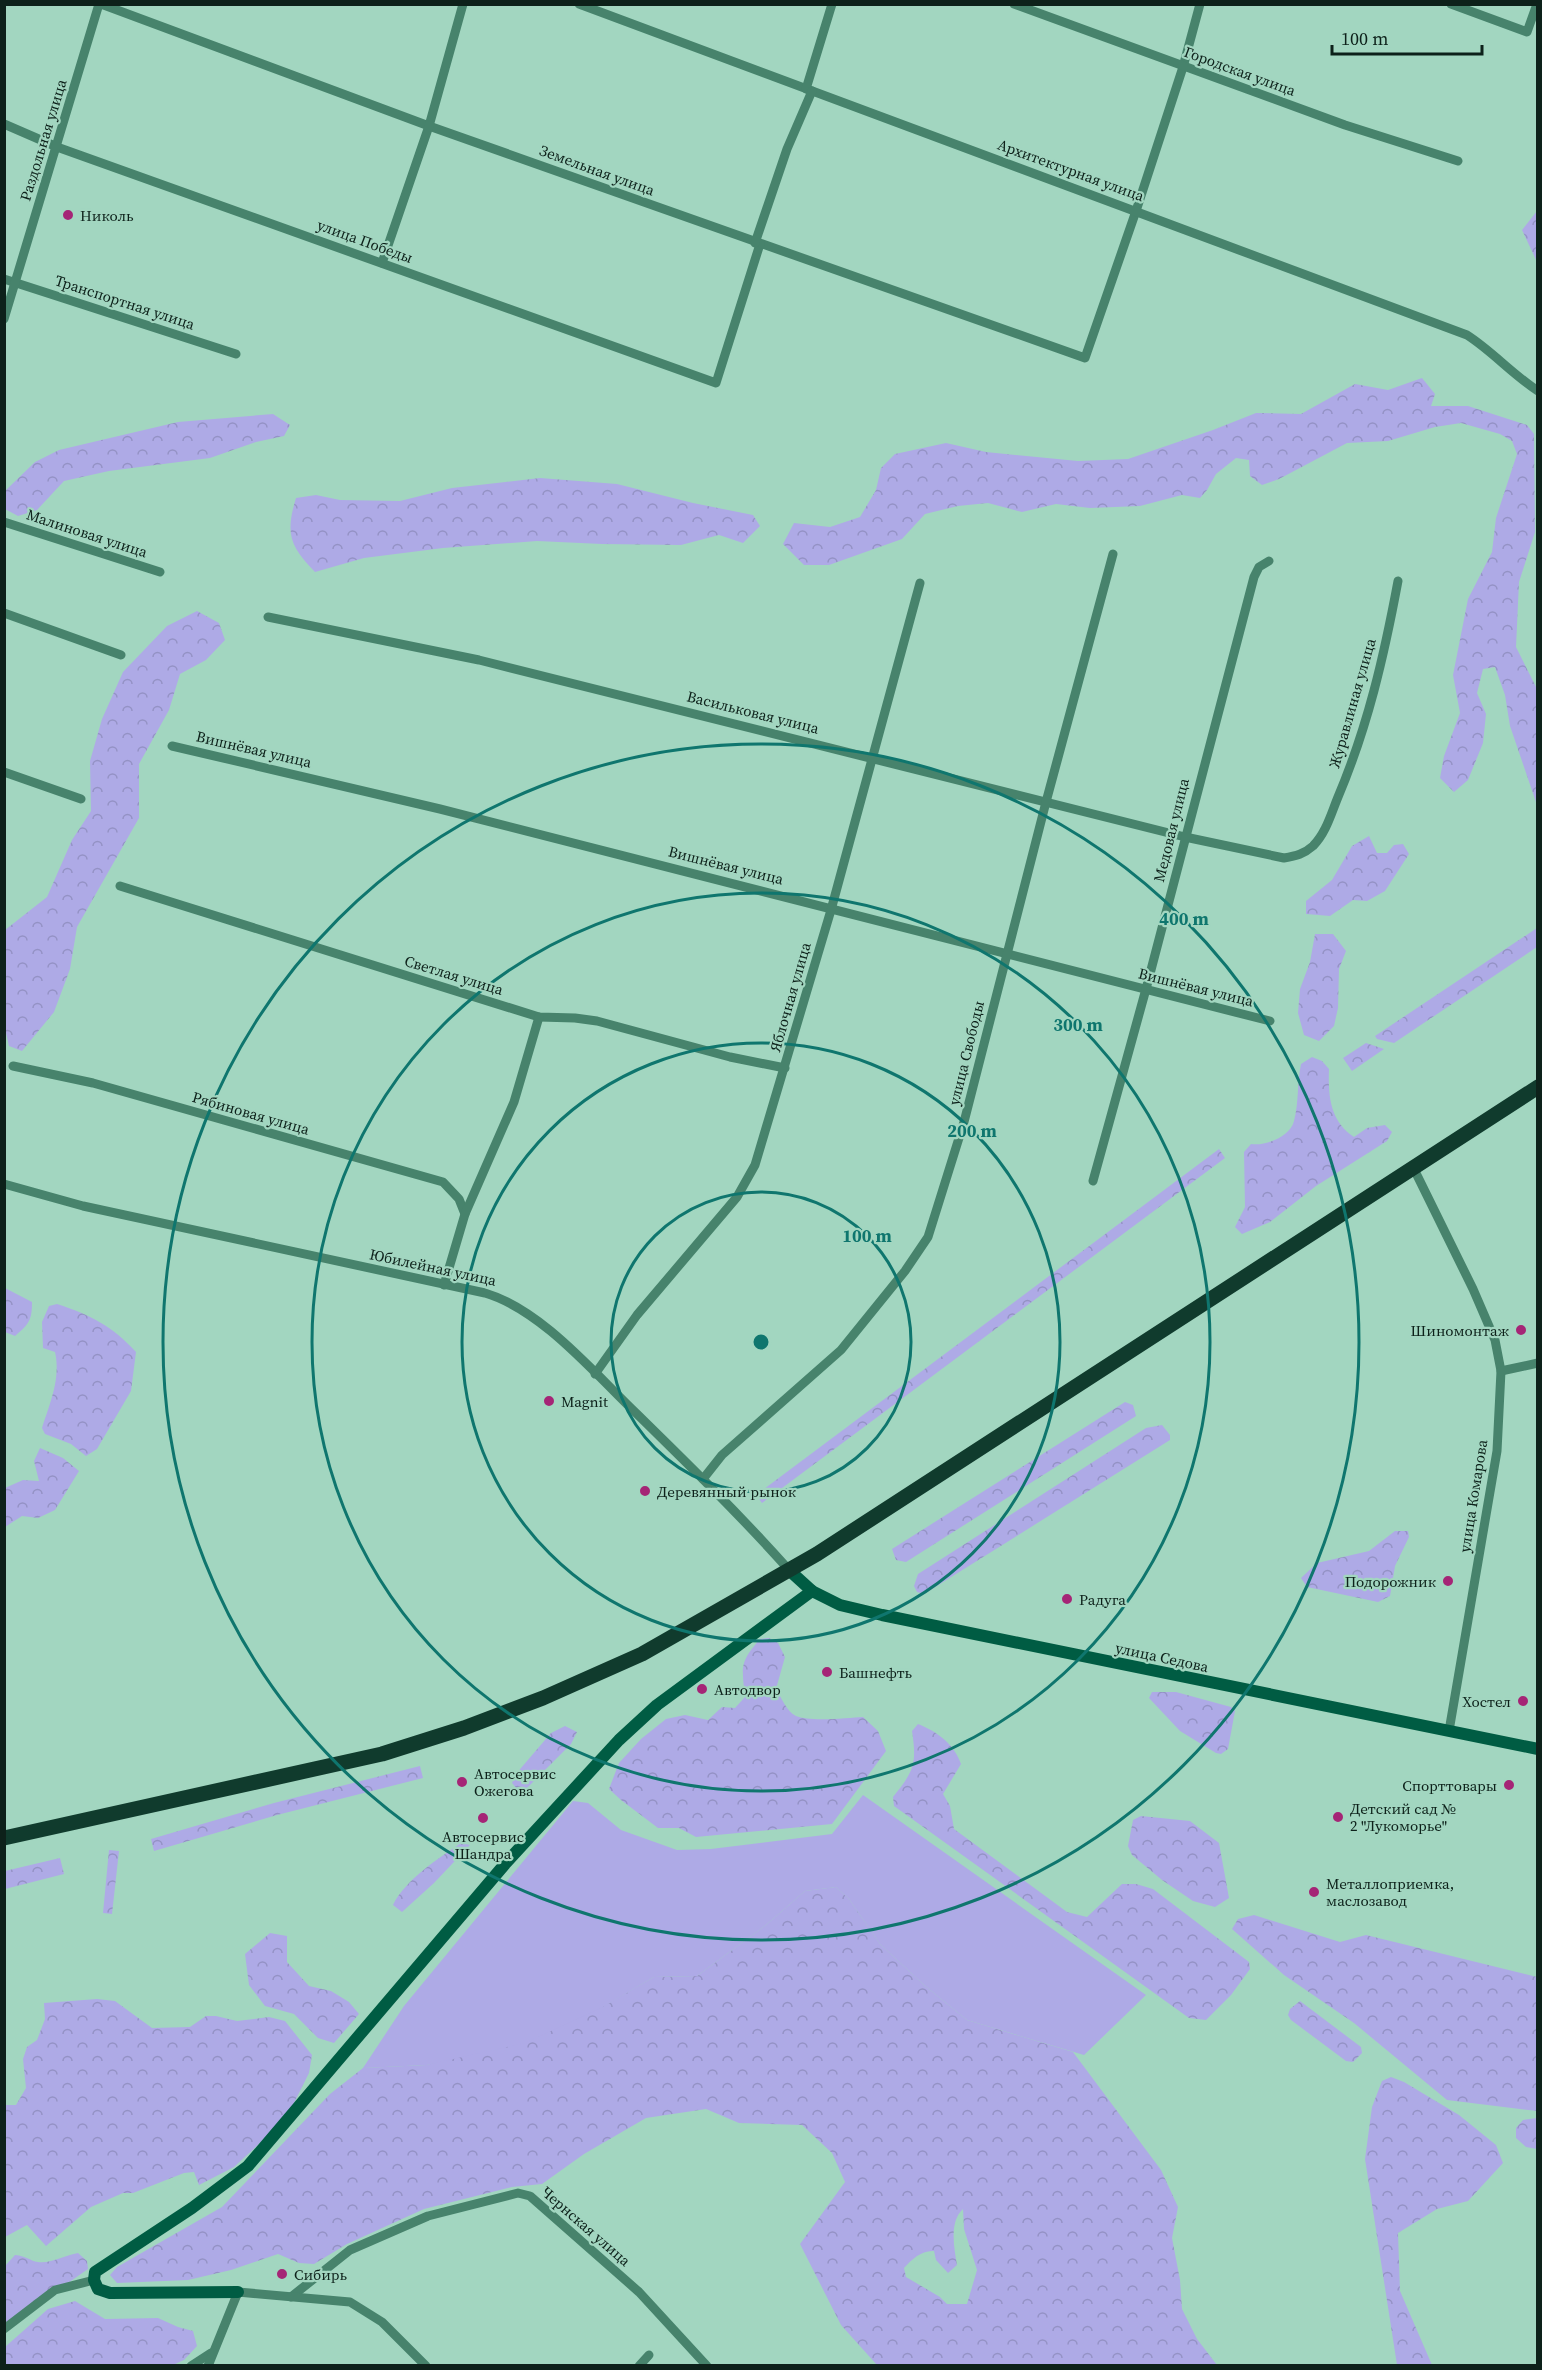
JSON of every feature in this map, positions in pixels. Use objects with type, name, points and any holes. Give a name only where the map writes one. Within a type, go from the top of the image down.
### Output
[{"type":"main road","points":[[4,1838],[382,1754],[464,1728],[543,1698],[642,1654],[790,1571],[1538,1086]]},
{"type":"street","name":"Земельная улица","points":[[100,4],[429,126],[1085,358],[1136,211]]},
{"type":"street","name":"Раздольная улица","points":[[4,319],[100,4]]},
{"type":"street","points":[[382,263],[429,126],[463,4]]},
{"type":"street","name":"Архитектурная улица","points":[[579,4],[1467,335],[1482,344],[1506,367],[1538,391]]},
{"type":"street","points":[[758,243],[787,150],[809,90],[832,4]]},
{"type":"street","name":"Городская улица","points":[[1014,4],[1346,125],[1458,161]]},
{"type":"street","points":[[1136,211],[1183,67],[1200,4]]},
{"type":"street","points":[[1451,4],[1527,32],[1537,4]]},
{"type":"street","name":"улица Победы","points":[[4,124],[57,147],[716,383],[758,243]]},
{"type":"street","name":"Транспортная улица","points":[[4,279],[236,354]]},
{"type":"street","name":"Малиновая улица","points":[[4,522],[160,572]]},
{"type":"street","name":"улица Свободы","points":[[703,1479],[722,1455],[841,1350],[905,1271],[928,1237],[964,1122],[1046,802],[1113,554]]},
{"type":"street","name":"Медовая улица","points":[[1093,1181],[1254,577],[1259,567],[1269,561]]},
{"type":"street","name":"Журавлиная улица","points":[[1229,847],[1284,858],[1300,856],[1314,845],[1324,832],[1354,759],[1382,664],[1398,581]]},
{"type":"street","name":"Яблочная улица","points":[[596,1374],[637,1315],[737,1197],[755,1165],[831,910],[921,583]]},
{"type":"street","points":[[4,613],[121,655]]},
{"type":"street","name":"Васильковая улица","points":[[268,617],[479,660],[1229,847]]},
{"type":"street","name":"Вишнёвая улица","points":[[172,746],[440,809],[1270,1021]]},
{"type":"street","points":[[4,772],[81,799]]},
{"type":"street","name":"Светлая улица","points":[[120,886],[538,1017],[597,1021],[730,1057],[785,1068]]},
{"type":"street","points":[[444,1285],[465,1214],[514,1102],[538,1017]]},
{"type":"street","name":"Рябиновая улица","points":[[13,1066],[93,1083],[443,1182],[459,1199],[465,1214]]},
{"type":"street","name":"улица Комарова","points":[[1413,1167],[1473,1289],[1494,1340],[1501,1371],[1497,1451],[1449,1731]]},
{"type":"street","name":"Юбилейная улица","points":[[4,1184],[83,1206],[500,1298],[524,1310],[596,1374],[745,1520],[790,1571]]},
{"type":"street","points":[[1501,1371],[1538,1363]]},
{"type":"street","name":"улица Седова","points":[[790,1571],[812,1592],[840,1605],[882,1615],[1538,1749]]},
{"type":"street","points":[[426,2366],[382,2322],[350,2302],[238,2292],[110,2293],[98,2289],[94,2280],[95,2272],[192,2208],[248,2166],[505,1863],[619,1740],[657,1705],[812,1592]]},
{"type":"street","name":"Чернская улица","points":[[291,2297],[350,2250],[428,2216],[518,2193],[530,2196],[639,2292],[707,2366]]},
{"type":"street","points":[[4,2329],[55,2290],[94,2280]]},
{"type":"street","points":[[208,2366],[238,2292]]},
{"type":"street","points":[[191,2366],[211,2354]]},
{"type":"street","points":[[639,2366],[650,2355]]},
{"type":"green space","points":[[1537,211],[1537,262],[1522,230]]},
{"type":"green space","points":[[1422,378],[1435,394],[1431,406],[1468,406],[1527,425],[1534,434],[1535,532],[1519,582],[1516,647],[1537,689],[1537,805],[1510,726],[1505,695],[1495,667],[1483,669],[1477,693],[1486,714],[1483,743],[1468,780],[1454,792],[1440,778],[1444,756],[1460,713],[1453,675],[1468,599],[1492,552],[1496,518],[1517,454],[1512,441],[1500,434],[1461,423],[1435,427],[1388,441],[1347,443],[1279,479],[1262,485],[1250,476],[1249,460],[1236,458],[1216,474],[1200,498],[1182,495],[1140,506],[1090,508],[1056,504],[1022,512],[988,503],[958,506],[925,514],[902,539],[829,565],[804,565],[783,544],[794,523],[830,527],[860,517],[876,490],[881,468],[895,454],[946,443],[986,452],[1078,461],[1128,459],[1256,413],[1301,414],[1355,384],[1388,390]]},
{"type":"green space","points":[[273,414],[290,425],[284,436],[256,442],[210,458],[109,471],[64,481],[37,510],[18,516],[5,509],[5,491],[35,462],[59,450],[178,422]]},
{"type":"green space","points":[[540,478],[617,484],[753,515],[760,526],[743,543],[719,535],[681,545],[537,541],[443,548],[364,558],[315,572],[300,555],[292,539],[291,521],[296,498],[316,495],[340,500],[400,501],[452,488]]},
{"type":"green space","points":[[197,611],[219,623],[225,640],[206,660],[180,674],[169,710],[139,764],[139,818],[77,927],[70,969],[54,1012],[22,1051],[9,1046],[4,1024],[5,930],[47,897],[72,840],[91,811],[90,761],[102,719],[123,672],[167,626]]},
{"type":"green space","points":[[1369,836],[1377,853],[1387,853],[1394,845],[1403,844],[1409,854],[1385,891],[1367,901],[1353,900],[1330,916],[1306,914],[1306,901],[1332,880],[1352,846]]},
{"type":"green space","points":[[1537,928],[1537,947],[1394,1043],[1377,1039],[1375,1036]]},
{"type":"green space","points":[[1315,934],[1333,934],[1346,951],[1339,969],[1338,1008],[1334,1026],[1319,1041],[1304,1035],[1298,1013],[1300,989],[1310,962]]},
{"type":"green space","points":[[1366,1043],[1384,1049],[1352,1071],[1343,1058]]},
{"type":"green space","points":[[1312,1057],[1322,1061],[1329,1069],[1332,1107],[1335,1116],[1346,1131],[1354,1137],[1367,1128],[1385,1125],[1392,1132],[1387,1141],[1316,1186],[1270,1222],[1242,1234],[1235,1227],[1245,1207],[1244,1152],[1251,1144],[1270,1142],[1283,1136],[1292,1127],[1297,1107],[1301,1064]]},
{"type":"green space","points":[[1219,1149],[1225,1158],[762,1503],[756,1495]]},
{"type":"green space","points":[[5,1288],[32,1302],[29,1321],[15,1336],[5,1332]]},
{"type":"green space","points":[[57,1304],[100,1322],[136,1352],[131,1391],[97,1449],[86,1456],[71,1444],[45,1434],[42,1428],[54,1390],[57,1371],[55,1352],[43,1348],[42,1322],[49,1306]]},
{"type":"green space","points":[[1125,1402],[1133,1405],[1136,1416],[906,1562],[896,1560],[892,1549]]},
{"type":"green space","points":[[1162,1425],[1170,1435],[1170,1440],[924,1594],[917,1592],[914,1586],[918,1574],[1146,1428]]},
{"type":"green space","points":[[40,1448],[63,1458],[79,1471],[55,1510],[38,1518],[22,1516],[5,1527],[5,1488],[23,1480],[39,1481],[34,1461]]},
{"type":"green space","points":[[1395,1531],[1408,1531],[1409,1537],[1395,1566],[1390,1596],[1378,1602],[1307,1587],[1301,1578],[1317,1563],[1369,1551]]},
{"type":"green space","points":[[769,1638],[778,1643],[785,1657],[776,1689],[790,1711],[796,1716],[810,1719],[863,1717],[878,1731],[886,1751],[832,1824],[696,1837],[679,1828],[658,1828],[609,1789],[619,1763],[641,1739],[666,1719],[685,1715],[708,1720],[722,1707],[735,1708],[745,1697],[743,1672],[745,1660],[760,1639]]},
{"type":"green space","points":[[1152,1692],[1176,1692],[1231,1707],[1235,1711],[1228,1749],[1221,1754],[1216,1753],[1180,1731],[1149,1698]]},
{"type":"green space","points":[[918,1724],[944,1739],[954,1750],[961,1764],[943,1794],[950,1806],[954,1829],[1067,1912],[1087,1917],[1122,1884],[1136,1884],[1153,1889],[1249,1962],[1250,1969],[1231,1995],[1206,2020],[1189,2018],[894,1806],[893,1797],[906,1780],[912,1767],[914,1752],[912,1731]]},
{"type":"green space","points":[[565,1726],[577,1732],[571,1744],[527,1788],[516,1788],[512,1783],[515,1775],[551,1733]]},
{"type":"green space","points":[[420,1766],[423,1778],[277,1815],[154,1851],[151,1839],[274,1803]]},
{"type":"green space","points":[[863,1795],[1146,1995],[1084,2055],[967,2020],[924,1985],[880,1944],[849,1899],[836,1887],[805,1891],[766,1925],[697,1976],[654,1977],[603,2007],[525,2043],[427,2065],[363,2068],[404,2006],[573,1801],[588,1803],[621,1830],[677,1850],[711,1849],[832,1834]]},
{"type":"green space","points":[[1141,1816],[1190,1821],[1219,1843],[1229,1898],[1215,1907],[1193,1901],[1162,1880],[1132,1855],[1128,1846],[1133,1820]]},
{"type":"green space","points":[[461,1843],[470,1845],[434,1883],[402,1912],[393,1905],[414,1878]]},
{"type":"green space","points":[[109,1850],[119,1851],[112,1914],[103,1913]]},
{"type":"green space","points":[[60,1858],[64,1874],[5,1889],[5,1871]]},
{"type":"green space","points":[[836,1887],[849,1899],[880,1944],[924,1985],[967,2020],[1073,2052],[1161,2170],[1178,2207],[1172,2238],[1180,2280],[1182,2309],[1197,2339],[1217,2365],[877,2365],[841,2325],[800,2244],[845,2182],[832,2153],[802,2125],[739,2123],[706,2109],[646,2118],[584,2154],[542,2184],[512,2187],[424,2209],[347,2244],[314,2264],[299,2263],[278,2254],[231,2270],[188,2280],[117,2283],[110,2275],[117,2267],[222,2207],[330,2094],[363,2068],[427,2065],[602,2007],[654,1977],[697,1976],[766,1925],[805,1891]],"holes":[[[963,2209],[964,2229],[977,2270],[967,2304],[947,2304],[940,2297],[906,2277],[904,2268],[921,2254],[934,2251],[936,2260],[948,2273],[957,2265],[954,2228]]]},
{"type":"green space","points":[[1254,1915],[1340,1942],[1366,1935],[1537,1977],[1537,2111],[1447,2100],[1354,2023],[1284,1975],[1232,1929],[1238,1919]]},
{"type":"green space","points":[[270,1933],[287,1936],[287,1962],[309,1986],[331,1991],[349,2002],[359,2014],[334,2043],[318,2038],[294,2014],[265,2006],[249,1985],[245,1954]]},
{"type":"green space","points":[[97,1999],[115,2001],[152,2028],[190,2027],[206,2016],[237,2021],[269,2017],[285,2021],[312,2055],[309,2073],[286,2119],[234,2167],[199,2185],[194,2172],[184,2173],[133,2193],[123,2193],[91,2207],[46,2246],[27,2225],[5,2237],[4,2105],[16,2105],[26,2088],[23,2059],[27,2047],[37,2040],[45,2019],[44,2003]]},
{"type":"green space","points":[[1300,2001],[1361,2047],[1362,2053],[1353,2062],[1346,2061],[1291,2020],[1288,2015],[1290,2009]]},
{"type":"green space","points":[[1391,2077],[1404,2082],[1459,2115],[1496,2145],[1503,2163],[1468,2201],[1437,2209],[1398,2233],[1400,2291],[1432,2365],[1397,2365],[1365,2159],[1372,2107],[1382,2081]]},
{"type":"green space","points":[[1538,2118],[1537,2149],[1526,2147],[1516,2138],[1516,2128],[1523,2120]]},
{"type":"green space","points":[[78,2253],[87,2261],[88,2269],[5,2327],[5,2266],[15,2255],[43,2262]]},
{"type":"green space","points":[[75,2301],[105,2319],[158,2318],[193,2331],[197,2346],[184,2360],[173,2365],[5,2365],[5,2347],[48,2309]]},
{"type":"place","name":"Николь","points":[[68,215]]},
{"type":"place","name":"Шиномонтаж","points":[[1521,1330]]},
{"type":"place","name":"Magnit","points":[[549,1401]]},
{"type":"place","name":"Деревянный рынок","points":[[645,1491]]},
{"type":"place","name":"Подорожник","points":[[1448,1581]]},
{"type":"place","name":"Радуга","points":[[1067,1599]]},
{"type":"place","name":"Башнефть","points":[[827,1672]]},
{"type":"place","name":"Автодвор","points":[[702,1689]]},
{"type":"place","name":"Хостел","points":[[1523,1701]]},
{"type":"place","name":"Автосервис Ожегова","points":[[462,1782]]},
{"type":"place","name":"Спорттовары","points":[[1509,1785]]},
{"type":"place","name":"Детский сад № 2 \"Лукоморье\"","points":[[1338,1817]]},
{"type":"place","name":"Автосервис Шандра","points":[[483,1818]]},
{"type":"place","name":"Металлоприемка, маслозавод","points":[[1314,1892]]},
{"type":"place","name":"Сибирь","points":[[282,2274]]}]
